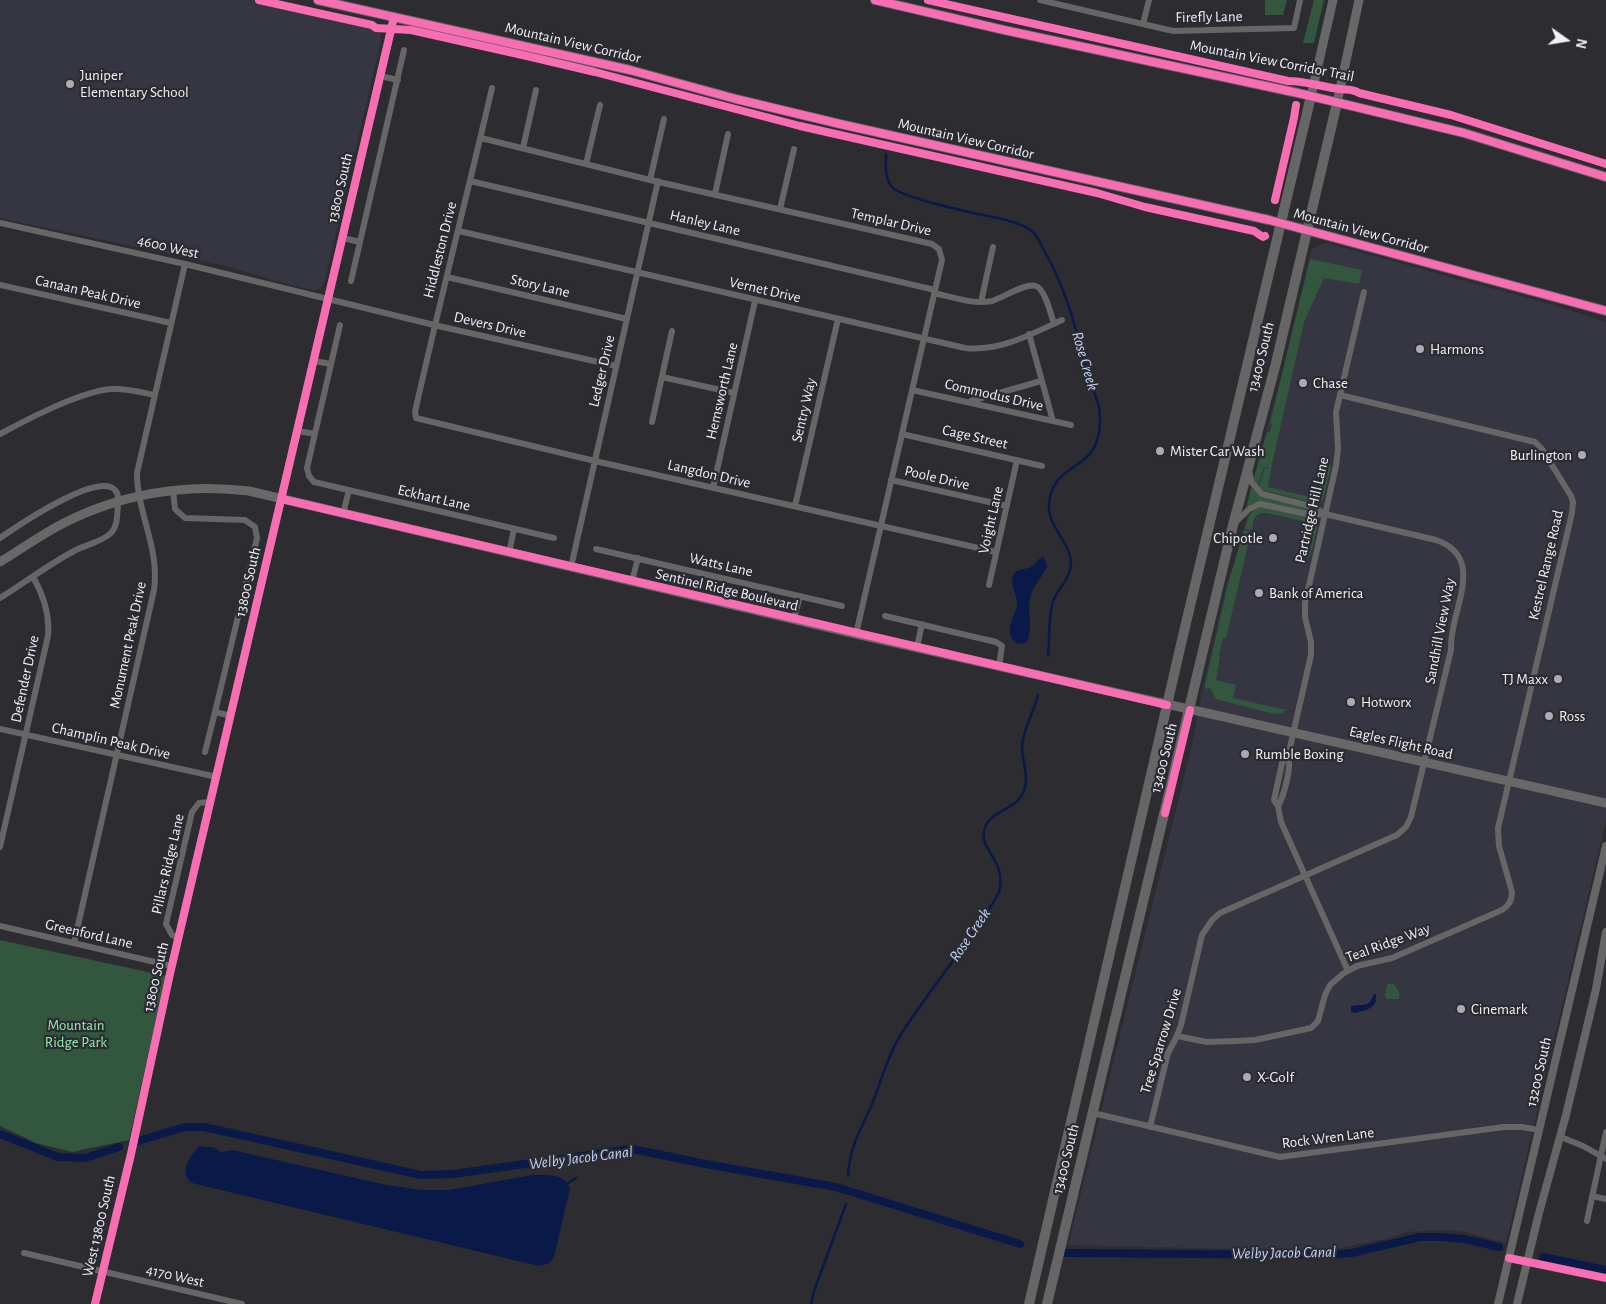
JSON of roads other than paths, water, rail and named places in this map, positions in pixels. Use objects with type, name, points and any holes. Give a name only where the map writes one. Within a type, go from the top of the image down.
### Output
[{"type":"highway","name":"Mountain View Corridor","points":[[318,0],[630,70],[736,100],[1281,224],[1606,311]]},
{"type":"highway","points":[[875,0],[1004,30],[1311,96],[1464,134],[1606,178]]},
{"type":"main road","name":"13400 South","points":[[1029,1304],[1167,705],[1333,0]]},
{"type":"main road","name":"13400 South","points":[[1047,1304],[1233,525],[1276,363],[1302,248],[1308,231],[1358,0]]},
{"type":"main road","name":"Sentinel Ridge Boulevard","points":[[0,562],[63,523],[119,501],[140,495],[173,490],[235,489],[264,494],[856,634],[1190,710]]},
{"type":"main road","name":"Eagles Flight Road","points":[[1190,710],[1606,803]]},
{"type":"street","name":"Firefly Lane","points":[[1040,0],[1173,31],[1294,28],[1300,0]]},
{"type":"street","points":[[1143,24],[1148,0]]},
{"type":"street","name":"13800 South","points":[[131,1154],[172,966],[394,17]]},
{"type":"street","points":[[351,282],[404,50]]},
{"type":"street","points":[[380,76],[398,80]]},
{"type":"street","name":"Hiddleston Drive","points":[[416,418],[415,412],[434,325],[492,88]]},
{"type":"street","points":[[523,148],[536,90]]},
{"type":"street","points":[[586,164],[600,105]]},
{"type":"street","points":[[650,180],[664,119]]},
{"type":"street","points":[[714,194],[728,134]]},
{"type":"street","name":"Templar Drive","points":[[480,138],[650,180],[935,245],[940,251],[942,257],[935,291],[856,634]]},
{"type":"street","points":[[780,209],[794,149]]},
{"type":"street","name":"Hanley Lane","points":[[470,181],[980,302],[996,300],[1029,285],[1036,286],[1042,291],[1054,324]]},
{"type":"street","name":"Ledger Drive","points":[[571,567],[658,181]]},
{"type":"street","name":"4600 West","points":[[0,223],[185,264],[329,299]]},
{"type":"street","name":"Vernet Drive","points":[[458,231],[755,301],[966,348],[984,349],[997,347],[1062,320]]},
{"type":"street","points":[[343,238],[360,242]]},
{"type":"street","points":[[980,302],[993,247]]},
{"type":"street","name":"Monument Peak Drive","points":[[74,943],[156,581],[154,555],[137,477],[185,264]]},
{"type":"street","name":"Story Lane","points":[[447,277],[627,319]]},
{"type":"street","name":"Canaan Peak Drive","points":[[0,285],[171,323]]},
{"type":"street","name":"Partridge Hill Lane","points":[[1293,733],[1311,654],[1311,642],[1304,603],[1338,454],[1335,416],[1364,292]]},
{"type":"street","name":"Devers Drive","points":[[329,299],[616,366]]},
{"type":"street","name":"Hemsworth Lane","points":[[713,488],[755,301]]},
{"type":"street","name":"Sentry Way","points":[[795,506],[838,319]]},
{"type":"street","points":[[298,431],[315,434],[340,325]]},
{"type":"street","points":[[652,422],[672,330]]},
{"type":"street","points":[[1029,334],[1053,421]]},
{"type":"street","points":[[314,361],[331,364]]},
{"type":"street","points":[[662,377],[734,393]]},
{"type":"street","points":[[968,402],[1041,380]]},
{"type":"street","points":[[0,434],[35,416],[93,392],[121,389],[154,395]]},
{"type":"street","name":"Commodus Drive","points":[[912,390],[1070,425]]},
{"type":"street","name":"Kestrel Range Road","points":[[1340,395],[1525,438],[1535,442],[1542,449],[1571,496],[1573,502],[1572,513],[1508,781]]},
{"type":"street","name":"Langdon Drive","points":[[416,418],[595,461],[996,552]]},
{"type":"street","name":"Eckhart Lane","points":[[315,434],[307,468],[309,476],[314,482],[554,538]]},
{"type":"street","name":"Cage Street","points":[[902,434],[1042,466]]},
{"type":"street","name":"Voight Lane","points":[[989,586],[1018,460]]},
{"type":"street","name":"Sandhill View Way","points":[[1248,466],[1252,483],[1262,494],[1314,507],[1325,514]]},
{"type":"street","name":"Poole Drive","points":[[891,480],[1007,506]]},
{"type":"street","points":[[0,529],[2,536],[50,506],[97,486],[105,485],[117,493],[119,501],[116,526],[109,535],[76,550],[0,598]]},
{"type":"street","points":[[173,490],[175,509],[185,518],[245,520],[255,527],[257,538],[205,752]]},
{"type":"street","points":[[344,514],[349,490]]},
{"type":"street","name":"Sandhill View Way","points":[[1233,525],[1249,509],[1260,504],[1312,515],[1325,514],[1438,540],[1453,550],[1461,561],[1464,583],[1452,635],[1451,650],[1424,763]]},
{"type":"street","points":[[509,553],[514,529]]},
{"type":"street","name":"Watts Lane","points":[[596,549],[842,606]]},
{"type":"street","points":[[632,581],[638,558]]},
{"type":"street","name":"Defender Drive","points":[[0,847],[47,648],[49,628],[46,605],[33,577]]},
{"type":"street","points":[[794,619],[800,596]]},
{"type":"street","points":[[885,616],[996,642],[1002,646],[999,666]]},
{"type":"street","points":[[917,648],[922,624]]},
{"type":"street","points":[[215,712],[231,716]]},
{"type":"street","name":"Champlin Peak Drive","points":[[0,729],[217,777]]},
{"type":"street","points":[[1293,733],[1288,756],[1290,765],[1282,798],[1278,806],[1281,822],[1348,970]]},
{"type":"street","name":"Tree Sparrow Drive","points":[[1150,1127],[1166,1060],[1181,1025],[1200,941],[1208,924],[1220,913],[1401,833],[1409,822],[1424,763]]},
{"type":"street","name":"Teal Ridge Way","points":[[1177,1036],[1208,1042],[1254,1040],[1311,1028],[1318,1021],[1330,985],[1338,976],[1348,970],[1392,958],[1508,906],[1512,899],[1512,892],[1497,833],[1508,781]]},
{"type":"street","name":"Pillars Ridge Lane","points":[[179,938],[172,935],[166,924],[192,812],[199,803],[211,802]]},
{"type":"street","name":"13200 South","points":[[1498,1304],[1606,846]]},
{"type":"street","name":"Greenford Lane","points":[[0,926],[172,966]]},
{"type":"street","points":[[1518,1304],[1539,1213],[1561,1137],[1596,989],[1606,932]]},
{"type":"street","name":"Rock Wren Lane","points":[[1093,1113],[1280,1157],[1504,1127],[1522,1127],[1539,1130]]},
{"type":"street","points":[[1586,1221],[1603,1157],[1606,1132]]},
{"type":"street","points":[[1561,1137],[1603,1157]]},
{"type":"street","name":"West 13800 South","points":[[95,1304],[131,1154]]},
{"type":"street","points":[[1592,1196],[1606,1199]]},
{"type":"street","name":"4170 West","points":[[24,1253],[242,1304]]},
{"type":"water","points":[[1043,557],[1047,567],[1031,594],[1029,605],[1030,632],[1026,643],[1017,644],[1010,634],[1017,604],[1012,578],[1018,571],[1031,567]]},
{"type":"water","points":[[1374,994],[1376,994],[1376,999],[1373,1006],[1363,1011],[1354,1013],[1351,1011],[1351,1006],[1370,1002]]},
{"type":"water","points":[[200,1146],[215,1148],[221,1152],[232,1150],[386,1185],[421,1190],[450,1190],[532,1175],[559,1177],[570,1188],[554,1257],[550,1263],[539,1266],[192,1183],[186,1175],[187,1164]]},
{"type":"waterway","name":"Rose Creek","points":[[886,154],[886,171],[889,183],[897,191],[940,205],[1008,220],[1032,231],[1054,269],[1072,315],[1089,379],[1099,407],[1100,428],[1094,448],[1089,455],[1068,470],[1056,482],[1049,502],[1051,519],[1068,549],[1071,565],[1051,608],[1048,655]]},
{"type":"waterway","name":"Rose Creek","points":[[848,1176],[853,1147],[896,1042],[991,907],[999,892],[999,872],[997,864],[986,845],[984,831],[990,819],[1013,805],[1025,789],[1026,777],[1022,746],[1026,727],[1038,695]]},
{"type":"waterway","name":"Welby Jacob Canal","points":[[138,1141],[185,1127],[204,1127],[421,1175],[453,1174],[632,1149],[836,1187],[1020,1244]]},
{"type":"waterway","name":"Welby Jacob Canal","points":[[0,1134],[58,1157],[85,1158],[119,1147]]},
{"type":"waterway","points":[[565,1185],[576,1178]]},
{"type":"waterway","name":"Rose Creek","points":[[811,1304],[846,1204]]},
{"type":"waterway","name":"Welby Jacob Canal","points":[[1067,1253],[1328,1255],[1351,1253],[1420,1237],[1464,1239],[1499,1247]]},
{"type":"waterway","name":"Welby Jacob Canal","points":[[1543,1257],[1606,1270]]},
{"type":"place","name":"Juniper Elementary School","points":[[70,84]]},
{"type":"place","name":"Harmons","points":[[1420,349]]},
{"type":"place","name":"Chase","points":[[1303,383]]},
{"type":"place","name":"Mister Car Wash","points":[[1160,451]]},
{"type":"place","name":"Burlington","points":[[1582,455]]},
{"type":"place","name":"Chipotle","points":[[1273,538]]},
{"type":"place","name":"Bank of America","points":[[1259,593]]},
{"type":"place","name":"TJ Maxx","points":[[1558,679]]},
{"type":"place","name":"Hotworx","points":[[1351,702]]},
{"type":"place","name":"Ross","points":[[1549,716]]},
{"type":"place","name":"Rumble Boxing","points":[[1245,754]]},
{"type":"place","name":"Cinemark","points":[[1461,1009]]},
{"type":"place","name":"X-Golf","points":[[1247,1077]]},
{"type":"park label","name":"Mountain Ridge Park","points":[[76,1034]]}]
